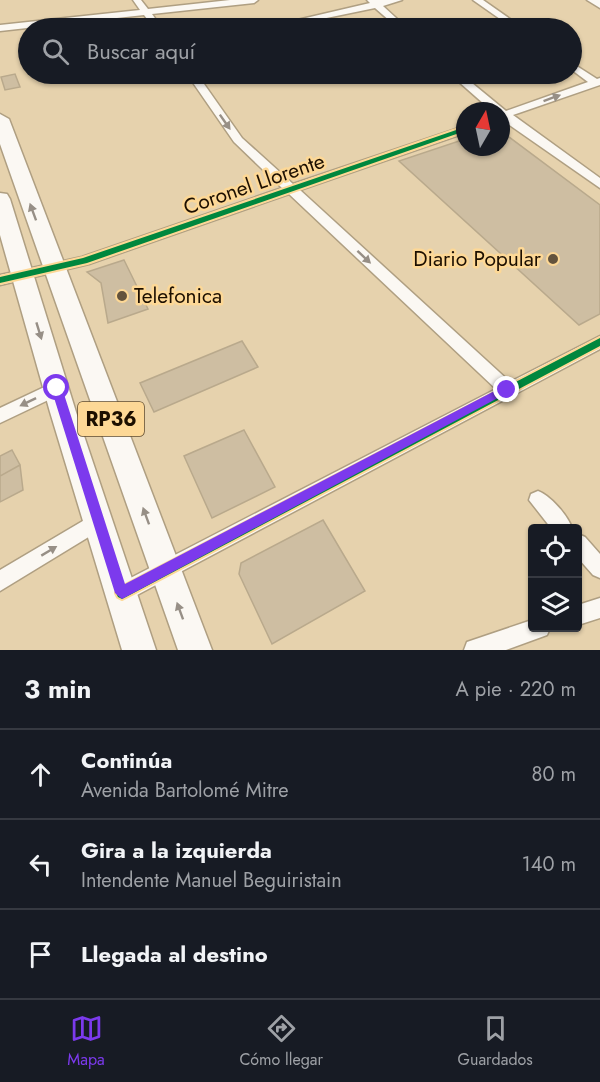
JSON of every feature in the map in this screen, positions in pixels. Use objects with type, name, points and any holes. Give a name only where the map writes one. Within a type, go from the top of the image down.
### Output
[{"type":"main road","points":[[593,0],[600,4]]},
{"type":"main road","name":"RP36","points":[[0,119],[195,650]]},
{"type":"main road","name":"RP36","points":[[0,199],[11,278],[57,388],[139,650]]},
{"type":"street","points":[[136,0],[150,18]]},
{"type":"street","points":[[91,18],[254,0]]},
{"type":"street","points":[[309,18],[374,2],[398,0]]},
{"type":"street","points":[[477,0],[503,18]]},
{"type":"street","points":[[374,2],[392,18]]},
{"type":"street","points":[[0,28],[18,26]]},
{"type":"street","points":[[582,72],[598,82]]},
{"type":"street","points":[[510,111],[598,82]]},
{"type":"street","points":[[199,84],[238,140],[507,390]]},
{"type":"street","points":[[466,84],[487,102]]},
{"type":"street","points":[[510,120],[600,184]]},
{"type":"street","name":"Coronel Llorente","points":[[11,278],[84,261],[456,132]]},
{"type":"street","points":[[122,593],[600,342]]},
{"type":"street","points":[[0,416],[57,388]]},
{"type":"street","points":[[538,500],[560,524]]},
{"type":"street","points":[[0,581],[98,521]]},
{"type":"street","points":[[582,548],[600,568]]},
{"type":"street","points":[[582,614],[600,608]]},
{"type":"street","points":[[475,650],[528,631]]},
{"type":"building","points":[[15,74],[20,87],[5,90],[1,77]]},
{"type":"building","name":"Diario Popular","points":[[510,138],[600,205],[600,314],[579,325],[399,161],[456,142],[456,156],[510,156]]},
{"type":"building","name":"Telefonica","points":[[124,260],[148,309],[108,323],[101,283],[87,272]]},
{"type":"building","points":[[242,341],[258,367],[154,412],[140,383]]},
{"type":"building","points":[[244,430],[275,487],[212,518],[184,456]]},
{"type":"building","points":[[12,450],[20,465],[0,476],[0,456]]},
{"type":"building","points":[[20,465],[23,490],[0,502],[0,476]]},
{"type":"building","points":[[323,520],[365,591],[272,644],[239,574],[241,563]]},
{"type":"cycle path","points":[[0,280],[84,261],[456,132]]},
{"type":"cycle path","points":[[122,593],[600,342]]},
{"type":"place","name":"Diario Popular","points":[[553,259]]},
{"type":"place","name":"Telefonica","points":[[122,296]]},
{"type":"route","points":[[57,388],[122,593],[507,390]]}]
